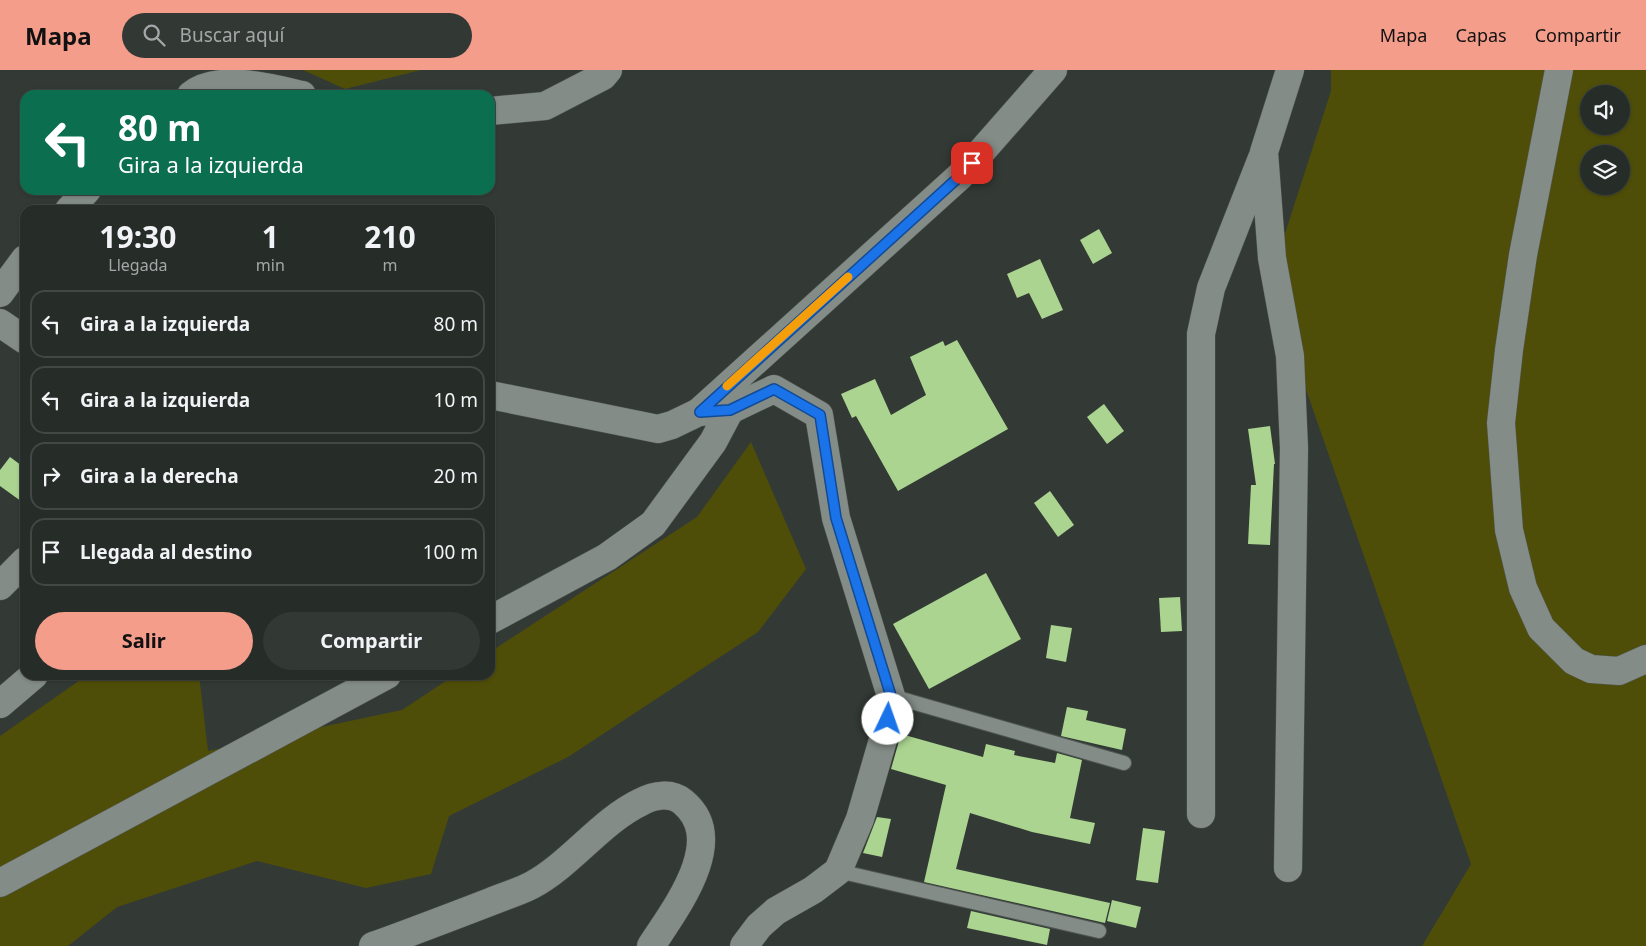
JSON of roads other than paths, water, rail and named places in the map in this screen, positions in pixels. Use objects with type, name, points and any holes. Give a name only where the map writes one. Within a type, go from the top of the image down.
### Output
[{"type":"street","points":[[495,110],[545,106],[603,76],[608,70]]},
{"type":"street","points":[[495,397],[658,428],[672,425],[700,412],[960,176],[1053,70]]},
{"type":"street","points":[[1201,814],[1202,334],[1211,288],[1264,152],[1290,70]]},
{"type":"street","points":[[1559,70],[1523,255],[1509,350],[1501,423],[1509,530],[1523,588],[1541,628],[1574,661],[1591,669],[1619,671],[1646,659]]},
{"type":"street","points":[[196,90],[225,83],[257,84],[282,90]]},
{"type":"street","points":[[1264,152],[1272,258],[1290,356],[1294,448],[1288,868]]},
{"type":"street","points":[[74,205],[82,195]]},
{"type":"street","points":[[0,293],[20,266]]},
{"type":"street","points":[[0,323],[20,337]]},
{"type":"street","points":[[700,412],[730,410],[774,389],[820,415],[836,518],[891,696],[888,719],[860,819],[838,871],[813,890],[776,912],[749,942]]},
{"type":"street","points":[[495,617],[606,558],[653,524],[713,442],[730,410]]},
{"type":"street","points":[[0,586],[20,566]]},
{"type":"street","points":[[0,704],[28,680]]},
{"type":"street","points":[[0,883],[378,680]]},
{"type":"street","points":[[373,946],[533,884],[576,852],[605,826],[640,802],[662,795],[680,800],[693,810],[702,829],[702,852],[678,903],[651,946]]},
{"type":"lane","points":[[891,696],[1124,763]]},
{"type":"lane","points":[[838,871],[1099,931]]}]
